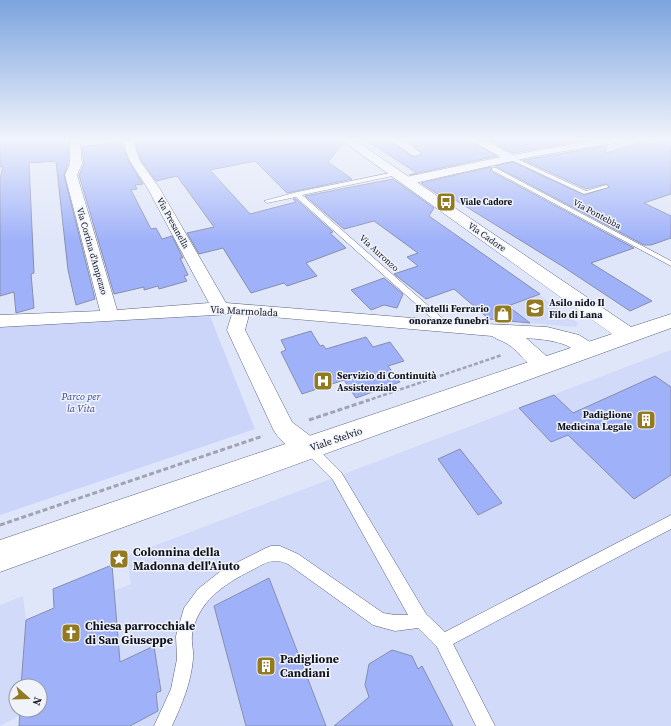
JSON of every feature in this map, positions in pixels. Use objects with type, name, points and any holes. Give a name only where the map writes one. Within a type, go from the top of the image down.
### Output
[{"type":"street","name":"Via Cortina d'Ampezzo","points":[[72,173],[71,175],[110,316]]},
{"type":"street","name":"Via Presanella","points":[[143,173],[154,189],[220,308]]},
{"type":"street","name":"Via Cadore","points":[[393,173],[629,336]]},
{"type":"street","points":[[400,178],[429,173]]},
{"type":"street","name":"Via Marmolada","points":[[0,321],[110,316],[220,308],[242,309],[487,330],[547,333],[572,340],[588,350]]},
{"type":"street","points":[[242,309],[236,330],[239,337],[284,429],[309,448]]},
{"type":"street","name":"Viale Stelvio","points":[[0,556],[671,321]]},
{"type":"street","name":"Via Marmolada","points":[[487,330],[516,340],[544,365]]},
{"type":"lane","name":"Via Pontebba","points":[[501,173],[671,264]]},
{"type":"lane","points":[[543,173],[586,193],[606,187]]},
{"type":"lane","points":[[267,201],[298,194],[400,178]]},
{"type":"lane","name":"Via Auronzo","points":[[298,194],[446,326]]},
{"type":"lane","points":[[309,448],[338,476],[420,620],[443,641],[486,726]]},
{"type":"lane","points":[[443,641],[671,522]]},
{"type":"lane","points":[[162,726],[179,690],[185,659],[184,636],[190,614],[203,594],[227,575],[271,553],[280,553],[293,558],[379,619],[390,623],[403,625],[420,620]]},
{"type":"shaded area","name":"Asilo nido Il Filo di Lana","points":[[507,271],[578,323],[576,327],[530,323],[476,282]]},
{"type":"shaded area","points":[[671,350],[671,726],[130,726],[158,711],[156,693],[161,691],[154,646],[120,662],[113,591],[131,584],[127,556]]},
{"type":"shaded area","points":[[23,596],[26,620],[22,678],[8,678],[8,718],[15,718],[0,726],[0,605]]},
{"type":"green space","name":"Parco per la Vita","points":[[210,316],[255,429],[0,515],[0,324]]},
{"type":"building","points":[[1,173],[29,173],[34,273],[31,274],[34,308],[16,313],[14,292],[0,296],[0,179]]},
{"type":"building","points":[[57,173],[65,173],[64,175],[95,299],[76,305],[68,270]]},
{"type":"building","points":[[80,173],[136,173],[143,184],[135,185],[137,189],[131,190],[151,229],[156,228],[162,239],[172,236],[183,258],[180,258],[188,275],[184,276],[187,281],[159,289],[158,286],[144,290],[144,287],[114,294],[79,175]]},
{"type":"building","points":[[150,173],[213,173],[250,214],[296,202],[293,199],[296,199],[333,232],[330,233],[346,248],[306,263],[317,276],[287,286],[284,283],[251,293],[223,248],[199,254],[187,233],[214,227],[177,176],[156,181]]},
{"type":"building","points":[[267,173],[343,173],[352,179],[287,193]]},
{"type":"building","points":[[465,173],[494,173],[634,248],[591,263],[652,301],[630,311],[562,266],[444,193],[442,197],[421,183]]},
{"type":"building","points":[[508,173],[536,173],[584,195],[610,187],[606,184],[586,189],[551,173],[671,173],[671,194],[644,203],[671,216],[671,238],[651,245],[644,245]]},
{"type":"building","points":[[393,179],[434,208],[429,216],[540,294],[508,306],[530,323],[489,319],[454,289],[426,299],[394,274],[418,266],[407,257],[418,253],[374,221],[344,229],[305,196]]},
{"type":"building","points":[[384,278],[403,294],[397,308],[384,305],[371,310],[351,290]]},
{"type":"building","points":[[311,331],[320,346],[323,345],[326,349],[366,337],[373,347],[390,342],[404,361],[388,366],[400,382],[356,398],[344,380],[302,394],[281,352],[286,350],[281,340]]},
{"type":"building","points":[[655,376],[671,387],[671,475],[634,499],[568,435],[551,442],[519,408],[554,395],[573,413]]},
{"type":"building","points":[[460,449],[502,503],[478,515],[438,459]]},
{"type":"building","name":"Chiesa parrocchiale di San Giuseppe","points":[[112,565],[120,662],[154,646],[161,691],[156,693],[158,711],[130,726],[19,726],[20,718],[48,718],[48,678],[22,678],[26,620],[54,608],[53,589]]},
{"type":"building","name":"Padiglione Candiani","points":[[269,578],[326,726],[246,726],[214,606]]},
{"type":"building","name":"Padiglione Candiani","points":[[392,650],[412,656],[418,669],[422,666],[453,726],[334,726],[369,697],[365,685],[369,664]]},
{"type":"place","name":"Viale Cadore","points":[[446,202]]},
{"type":"place","name":"Asilo nido Il Filo di Lana","points":[[535,308]]},
{"type":"place","name":"Fratelli Ferrario onoranze funebri","points":[[503,314]]},
{"type":"place","name":"Servizio di Continuità Assistenziale","points":[[323,381]]},
{"type":"place","name":"Padiglione Medicina Legale","points":[[646,420]]},
{"type":"place","name":"Colonnina della Madonna dell'Aiuto","points":[[119,559]]},
{"type":"place","name":"Chiesa parrocchiale di San Giuseppe","points":[[71,633]]},
{"type":"place","name":"Padiglione Candiani","points":[[266,666]]}]
